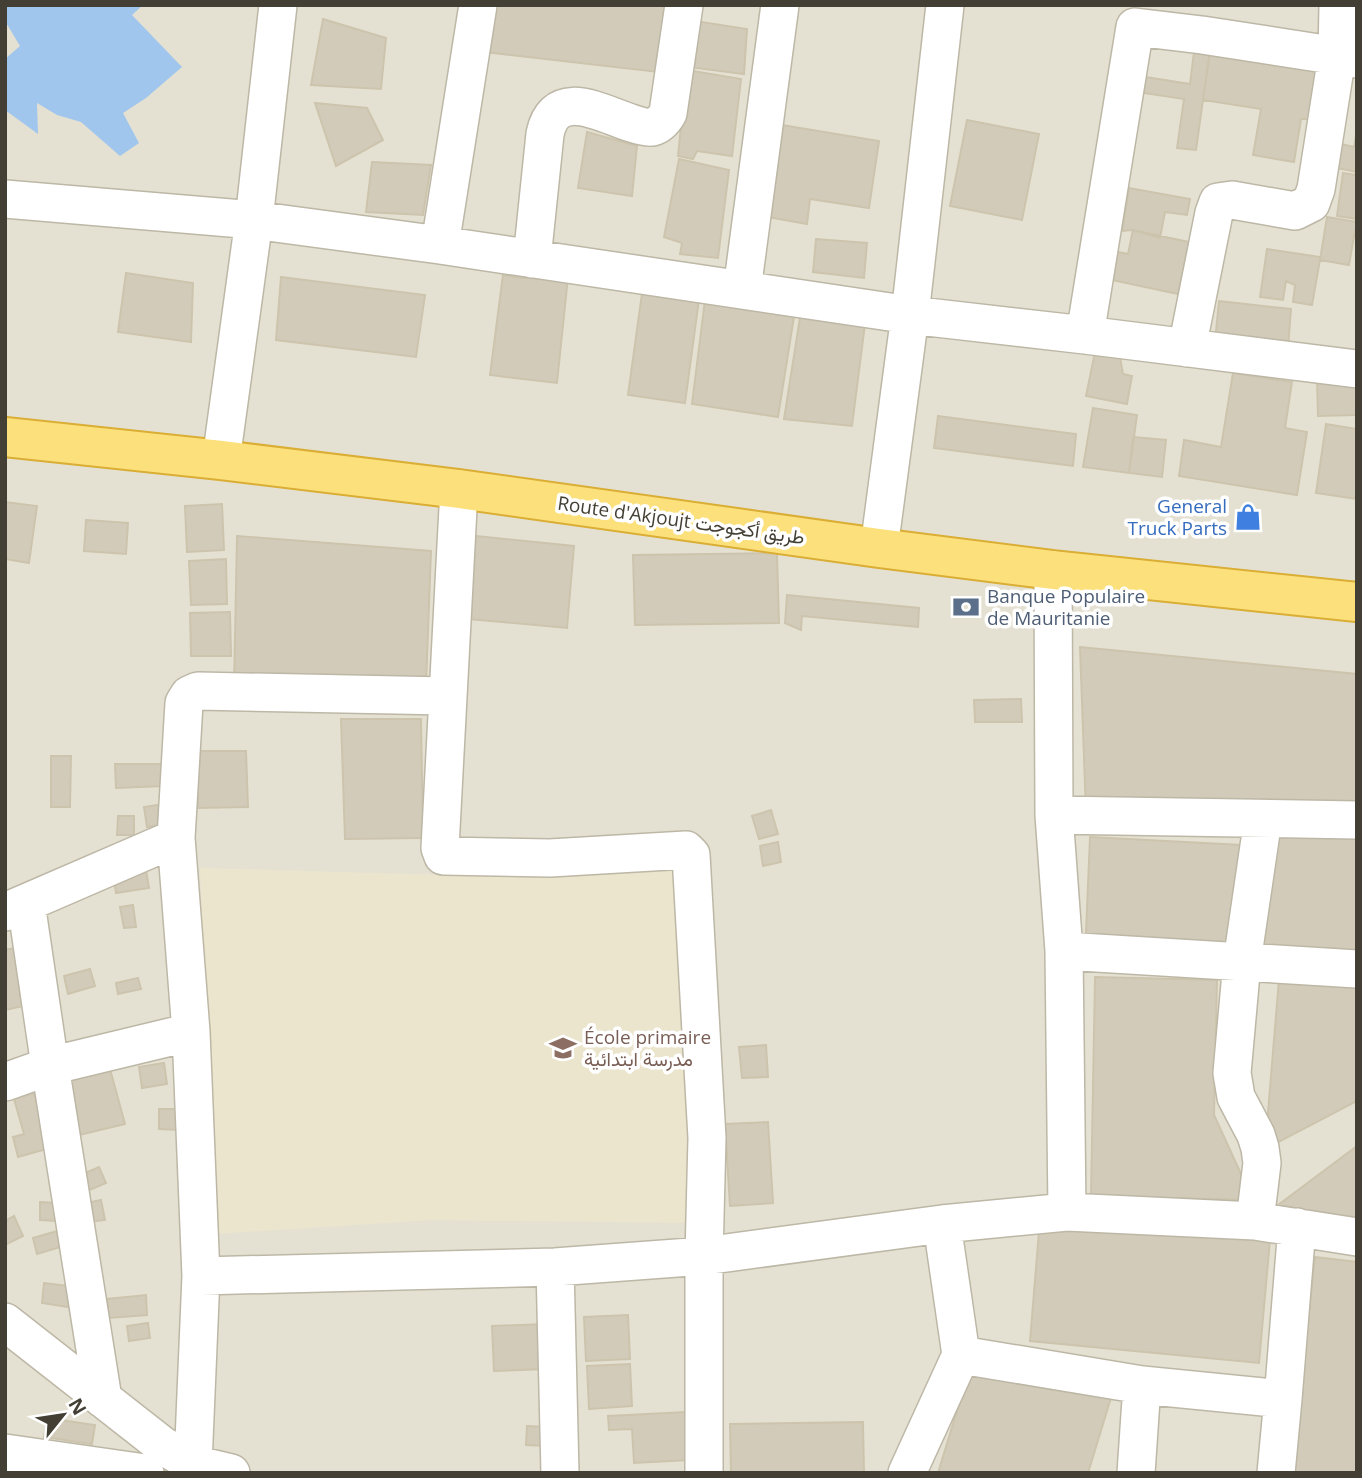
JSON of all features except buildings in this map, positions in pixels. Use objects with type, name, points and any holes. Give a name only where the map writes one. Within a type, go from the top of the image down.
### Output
[{"type":"highway","name":"Route d'Akjoujt طريق أكجوجت","points":[[5,437],[458,489],[1053,570],[1357,602]]},
{"type":"street","points":[[221,460],[254,220],[278,5]]},
{"type":"street","points":[[440,245],[478,5]]},
{"type":"street","points":[[532,259],[548,120],[557,110],[570,105],[639,126],[650,128],[661,123],[668,113],[684,5]]},
{"type":"street","points":[[742,290],[780,5]]},
{"type":"street","points":[[878,548],[910,315],[945,5]]},
{"type":"street","points":[[1186,348],[1218,202],[1232,200],[1295,211],[1311,203],[1347,57],[1338,5]]},
{"type":"street","points":[[1085,335],[1136,16],[1204,20],[1347,57]]},
{"type":"street","points":[[5,199],[254,220],[910,315],[1357,369]]},
{"type":"street","points":[[458,489],[440,848],[443,856],[550,859],[686,850],[691,856],[707,1138],[704,1473]]},
{"type":"street","points":[[1053,570],[1054,815],[1064,951],[1067,1212]]},
{"type":"street","points":[[166,1464],[201,1276],[191,1032],[176,838],[184,703],[189,695],[198,691],[447,696]]},
{"type":"street","points":[[1054,815],[1357,820]]},
{"type":"street","points":[[1255,1221],[1262,1163],[1261,1148],[1236,1097],[1232,1073],[1242,962],[1263,819]]},
{"type":"street","points":[[103,1399],[50,1066],[16,908],[176,838]]},
{"type":"street","points":[[1064,951],[1357,969]]},
{"type":"street","points":[[5,1082],[50,1066],[191,1032]]},
{"type":"street","points":[[201,1276],[555,1267],[704,1256],[942,1224],[1067,1212],[1255,1221],[1357,1237]]},
{"type":"street","points":[[907,1473],[961,1355],[942,1224]]},
{"type":"street","points":[[1276,1473],[1297,1227]]},
{"type":"street","points":[[555,1267],[560,1473]]},
{"type":"street","points":[[5,1322],[103,1399],[166,1464]]},
{"type":"street","points":[[961,1355],[1142,1385],[1283,1399]]},
{"type":"street","points":[[1136,1473],[1142,1385]]},
{"type":"street","points":[[5,1452],[166,1464],[230,1473]]},
{"type":"shaded area","points":[[5,5],[1357,5],[1357,1473],[5,1473]]},
{"type":"shaded area","points":[[684,864],[693,1223],[432,1220],[214,1234],[200,868],[443,875]]},
{"type":"water","points":[[5,5],[143,5],[132,15],[182,67],[146,98],[123,113],[139,143],[120,156],[81,122],[57,115],[37,103],[38,134],[5,110],[5,59],[20,46],[5,21]]},
{"type":"place","name":"General Truck Parts","points":[[1248,517]]},
{"type":"place","name":"Banque Populaire de Mauritanie","points":[[966,607]]},
{"type":"place","name":"École primaire مدرسة ابتدائية","points":[[563,1048]]}]
